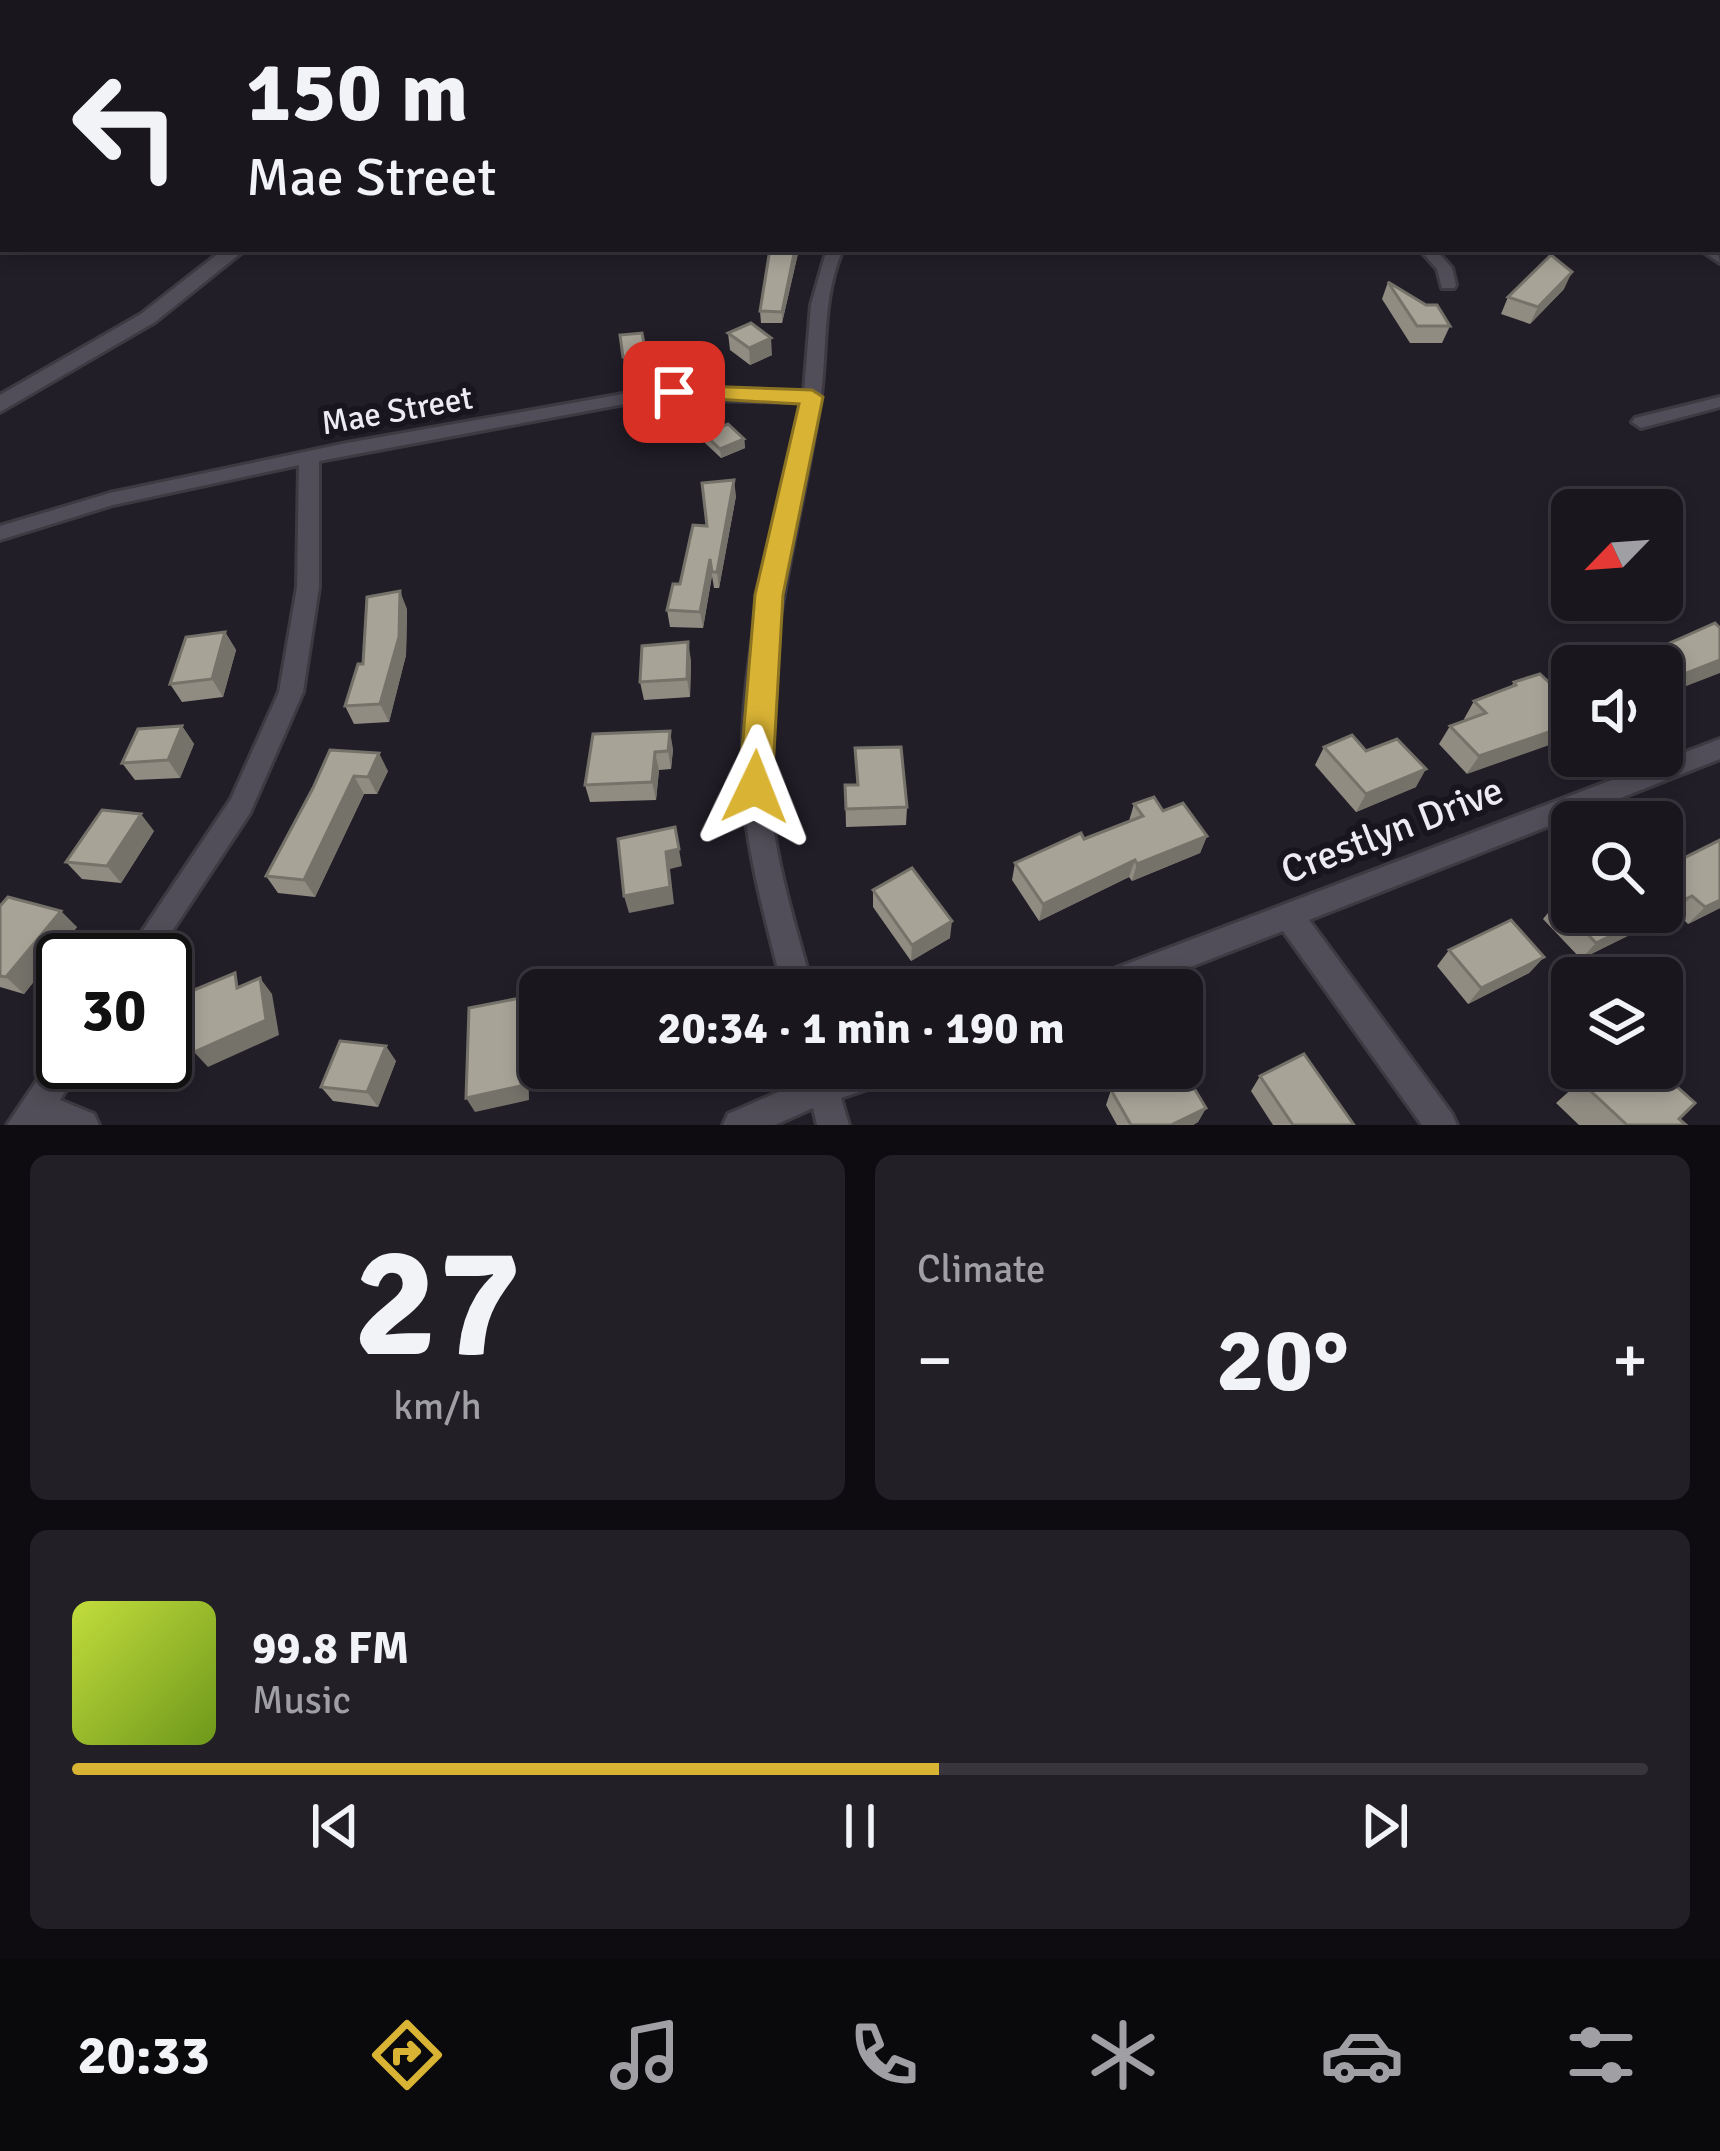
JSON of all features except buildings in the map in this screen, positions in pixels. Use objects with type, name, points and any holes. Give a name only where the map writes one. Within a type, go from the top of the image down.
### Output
[{"type":"street","points":[[0,405],[148,318],[232,252]]},
{"type":"street","points":[[793,969],[761,831],[755,745],[769,595],[812,397],[816,323],[834,252]]},
{"type":"street","points":[[1429,252],[1444,268],[1448,285]]},
{"type":"street","name":"Mae Street","points":[[0,533],[76,507],[651,394],[812,397]]},
{"type":"street","points":[[1641,422],[1720,402]]},
{"type":"street","points":[[155,933],[241,805],[291,692],[308,587],[309,458]]},
{"type":"street","name":"Crestlyn Drive","points":[[1149,969],[1720,749]]},
{"type":"street","points":[[1288,915],[1442,1125]]},
{"type":"street","points":[[49,1089],[30,1116],[83,1125]]},
{"type":"street","points":[[739,1125],[801,1089]]},
{"type":"street","points":[[823,1089],[833,1125]]},
{"type":"route","points":[[674,392],[812,397],[769,595],[755,787]]}]
